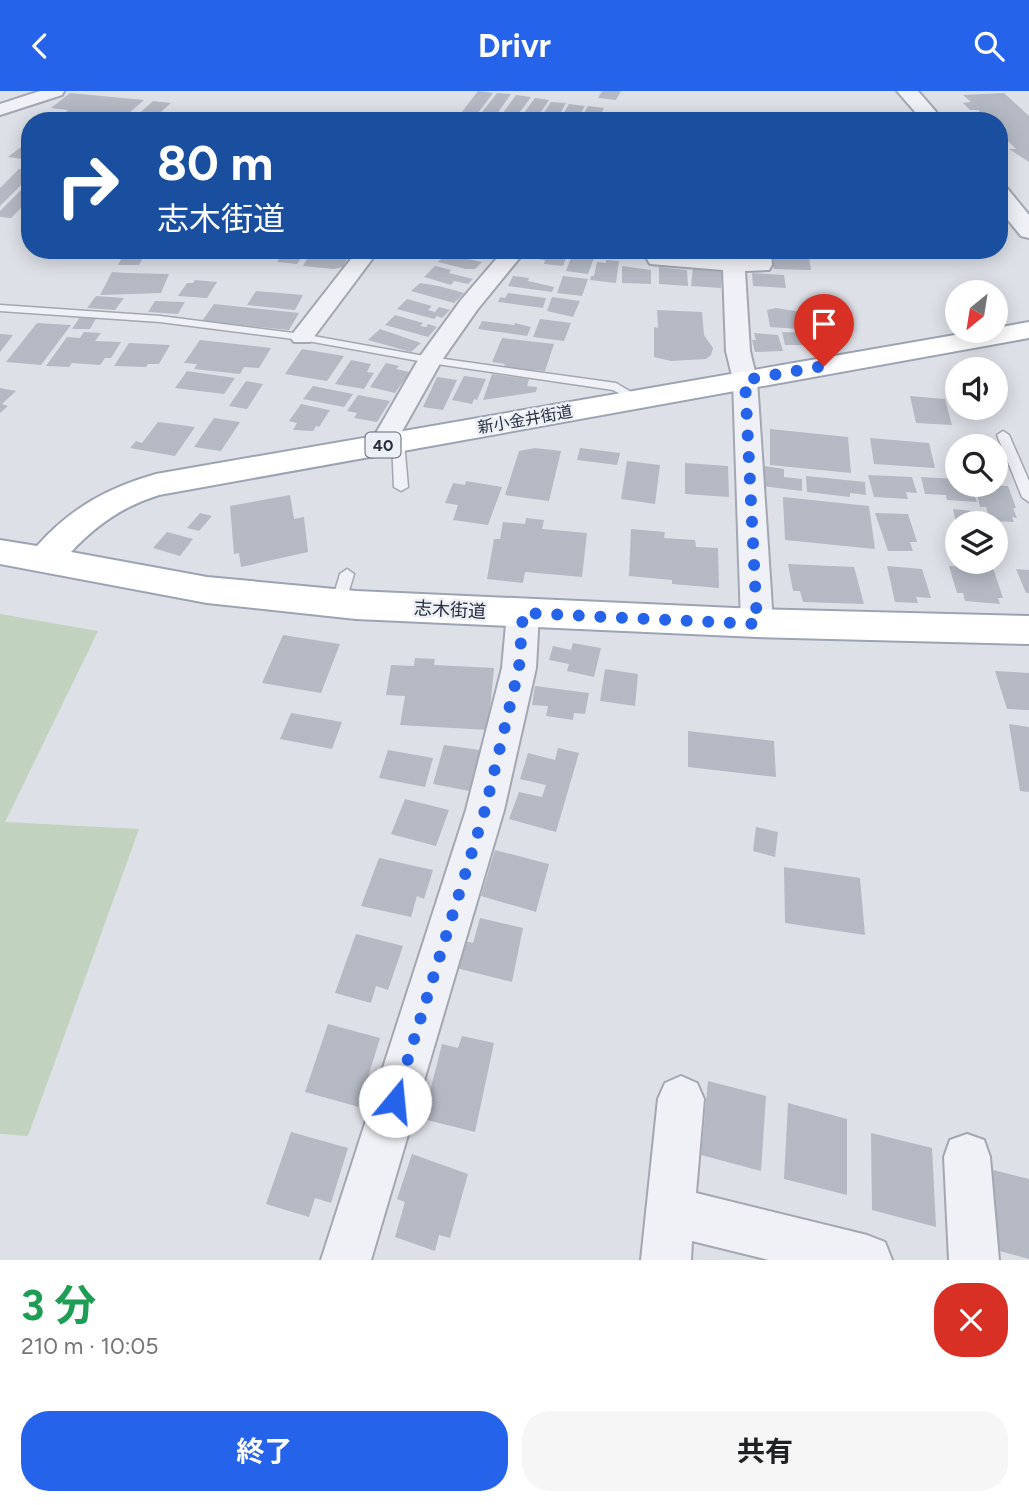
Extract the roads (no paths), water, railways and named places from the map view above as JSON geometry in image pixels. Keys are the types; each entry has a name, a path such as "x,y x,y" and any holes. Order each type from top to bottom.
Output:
{"main road":[{"name":"新小金井街道","path":"46,559 95,509 124,494 156,485 1029,330"},
{"name":"志木街道","path":"0,552 207,590 343,589 523,613 757,624 1029,630"}],"street":[{"path":"0,110 56,91"},
{"path":"907,91 926,112"},
{"path":"1008,204 1029,231"},
{"path":"302,337 362,259"},
{"path":"390,444 430,360 469,305 508,259"},
{"path":"658,259 761,265 761,259"},
{"path":"734,264 738,351 745,380 757,624"},
{"path":"346,1260 485,810 519,668 523,613"},
{"path":"666,1260 681,1099"},
{"path":"967,1157 974,1260"},
{"path":"671,1211 867,1260"}],"lane":[{"path":"0,308 160,319 302,337 430,360 616,387 637,399"},
{"path":"390,444 401,487"},
{"path":"1008,447 1029,497"}]}
